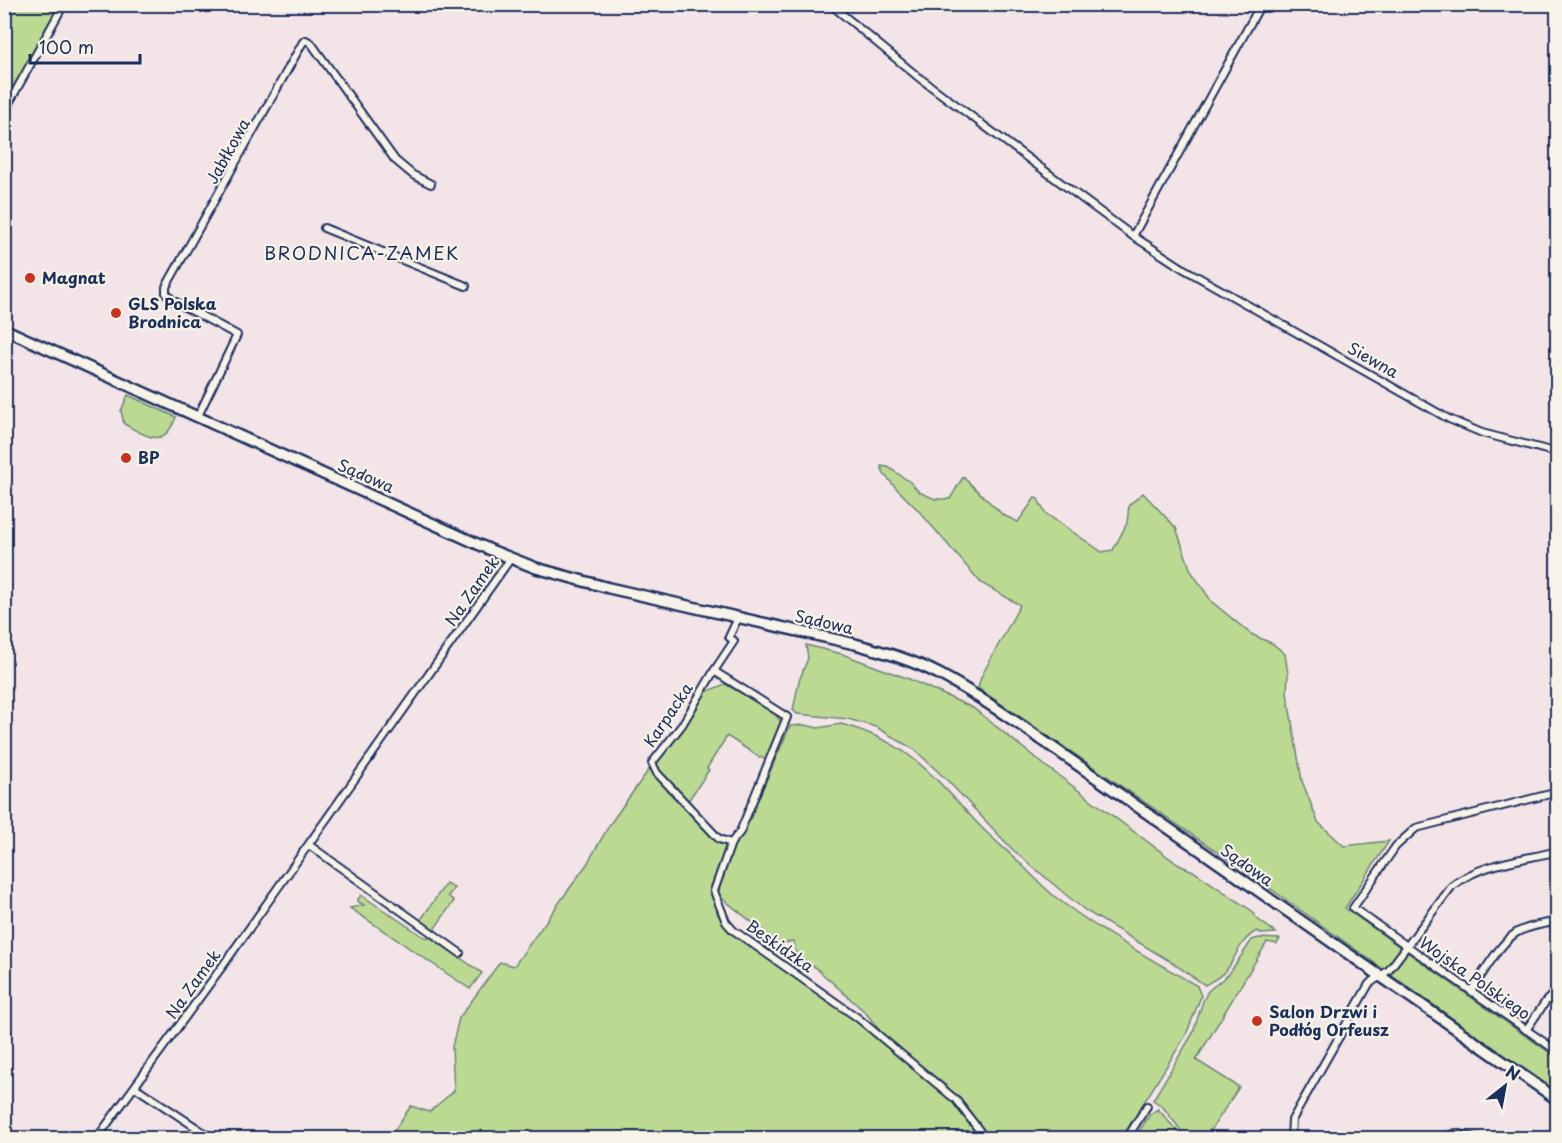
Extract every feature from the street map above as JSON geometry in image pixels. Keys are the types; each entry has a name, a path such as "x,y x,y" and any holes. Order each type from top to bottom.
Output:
{"main road":[{"name":"Sądowa","path":"4,329 511,558 547,571 609,588 855,644 915,663 960,685 1557,1100"}],"street":[{"path":"4,112 64,4"},
{"name":"Siewna","path":"830,4 917,76 1133,236 1184,269 1449,418 1482,434 1557,453"},
{"path":"1133,236 1261,4"},
{"name":"Jabłkowa","path":"198,416 237,335 172,300 166,293 166,287 303,42 311,43 395,160 413,175 431,184"},
{"path":"324,228 466,286"},
{"name":"Na Zamek","path":"97,1138 511,558"},
{"name":"Karpacka","path":"731,843 719,839 711,831 657,773 652,763 682,725 734,641 729,637 738,618"},
{"name":"Beskidzka","path":"714,671 787,717 740,832 731,843 714,891 726,921 733,930 858,1018 956,1100 985,1138"},
{"name":"Wojska Polskiego","path":"1557,792 1416,828 1396,846 1353,908 1557,1052"},
{"path":"309,844 460,953"},
{"name":"Wojska Polskiego","path":"1291,1138 1292,1120 1369,984 1389,970 1452,886 1477,871 1557,851"},
{"path":"1471,991 1502,947 1515,934 1524,929 1557,921"},
{"path":"1526,1030 1546,1001 1557,990"},
{"path":"135,1087 212,1138"},
{"path":"1127,1138 1147,1106"},
{"path":"1442,1138 1456,1133 1475,1138"}],"green space":[{"path":"5,5 67,5 5,118"},
{"path":"128,395 176,417 166,434 160,437 147,436 124,424 121,411"},
{"path":"881,466 888,467 910,482 919,492 935,499 950,499 963,477 1003,515 1018,522 1035,498 1038,499 1045,513 1102,552 1113,550 1127,523 1129,505 1143,493 1176,528 1191,571 1212,602 1251,634 1273,644 1285,654 1288,674 1287,693 1302,781 1318,822 1344,846 1389,841 1345,908 1557,1058 1557,1093 1254,877 978,688 981,677 1020,605 981,583 884,474"},
{"path":"806,645 842,654 909,679 973,708 1047,767 1179,865 1193,871 1252,911 1256,918 1276,933 1262,934 1257,931 1252,934 1243,943 1226,971 1205,985 1086,911 1065,894 1012,849 948,781 915,750 876,727 848,719 797,714 793,710 799,681 808,658"},
{"path":"725,684 772,710 781,722 767,759 759,757 727,736 707,768 709,770 688,801 663,777 655,765 658,757 703,693"},
{"path":"841,724 886,741 904,752 934,777 981,827 1054,896 1106,932 1197,986 1201,996 1186,1035 1122,1138 989,1138 945,1085 884,1036 866,1013 815,967 796,955 794,941 779,944 713,891 718,915 731,931 863,1026 953,1101 981,1138 389,1138 411,1106 429,1112 454,1091 452,1047 459,1018 500,962 514,966 587,864 610,824 650,768 720,843 734,846 746,827 790,726 805,725 818,728"},
{"path":"446,883 454,888 448,896 454,901 433,931 420,921"},
{"path":"361,895 482,973 470,989 350,908 364,905 357,901"},
{"path":"1280,939 1277,944 1267,942 1196,1060 1239,1087 1206,1138 1187,1138 1162,1106 1153,1100 1193,1033 1208,991 1229,974 1252,940"},
{"path":"1158,1109 1183,1138 1135,1138 1150,1114"}],"place":[{"name":"Magnat","path":"30,278"},
{"name":"GLS Polska Brodnica","path":"116,313"},
{"name":"BP","path":"126,458"},
{"name":"Salon Drzwi i Podłóg Orfeusz","path":"1257,1021"}],"district":[{"name":"BRODNICA-ZAMEK","path":"362,254"}]}
